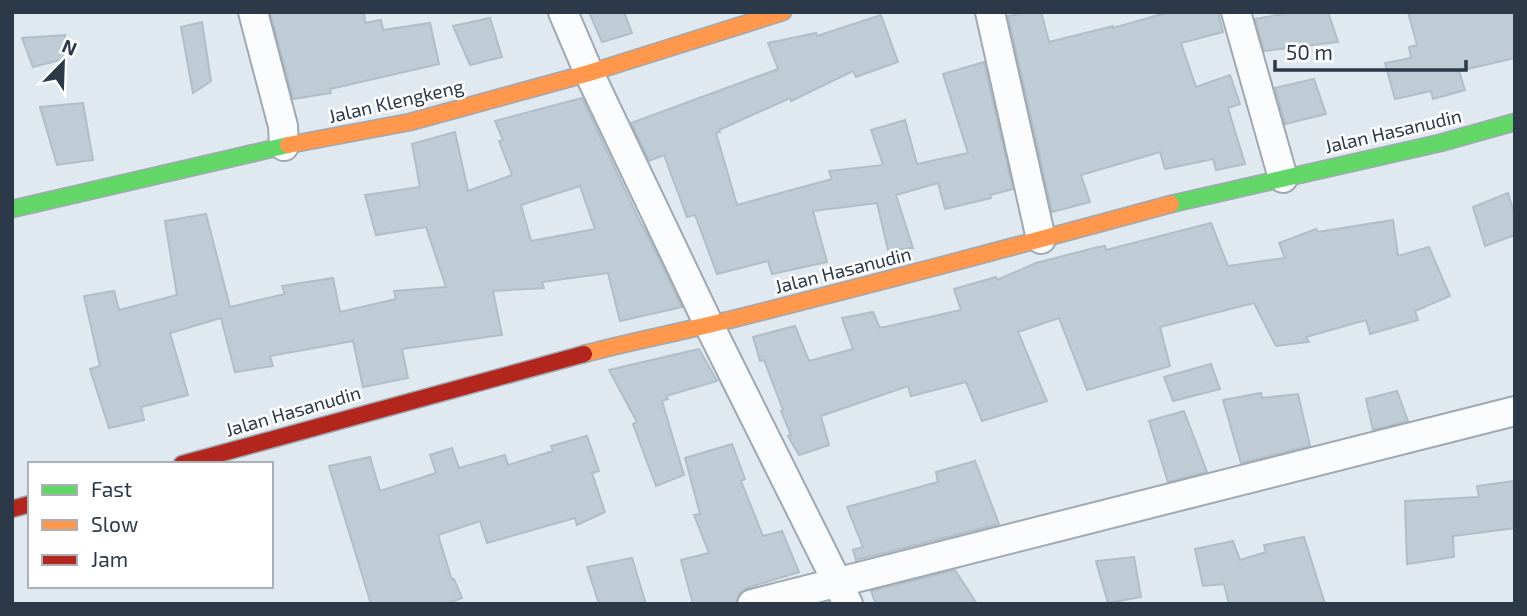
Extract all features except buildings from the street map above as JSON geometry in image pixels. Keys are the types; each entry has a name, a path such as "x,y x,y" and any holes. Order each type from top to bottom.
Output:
{"main road":[{"name":"Jalan Klengkeng","path":"12,209 284,146 410,122 589,73 783,12"},
{"name":"Jalan Hasanudin","path":"189,462 631,341 709,325 910,275 1201,196 1440,143 1515,122"}],"street":[{"path":"253,12 283,126 284,146"},
{"path":"563,12 589,73 709,325 844,593"},
{"path":"990,12 1041,239"},
{"path":"1236,12 1283,178"},
{"path":"752,604 844,593 1515,411"}],"traffic: fast":[{"path":"1171,204 1440,143 1515,122"},
{"path":"12,209 288,145"}],"traffic: slow":[{"path":"288,145 410,122 589,73 783,12"},
{"path":"584,354 840,292 1171,204"}],"traffic: jam":[{"path":"189,462 584,354"},
{"path":"12,509 28,505"}]}
